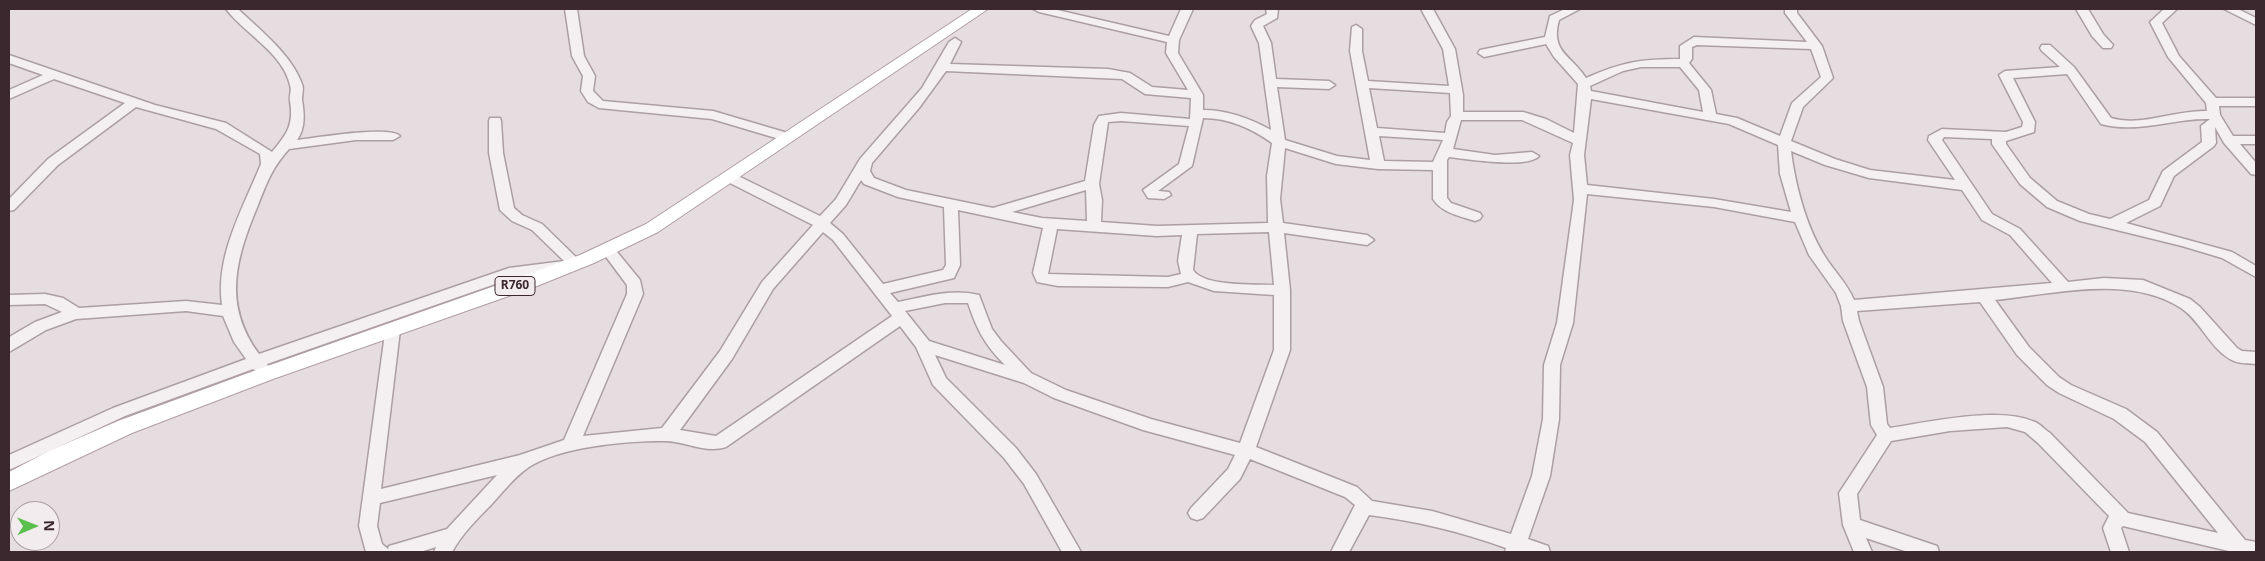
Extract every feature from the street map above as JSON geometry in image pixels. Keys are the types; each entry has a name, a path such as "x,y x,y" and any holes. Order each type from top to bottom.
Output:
{"main road":[{"name":"R760","path":"9,482 57,457 261,368 392,330 608,250 652,228 786,137 981,9"}],"street":[{"path":"232,9 284,61 297,86 296,100 299,109 294,135 268,164 241,227 227,284 228,311 234,331 261,368"},
{"path":"571,9 578,56 589,76 587,91 592,99 599,104 633,109 713,115 786,137"},
{"path":"1039,9 1173,40"},
{"path":"1197,513 1234,474 1246,451 1254,424 1279,362 1284,318 1275,228 1274,176 1279,142 1265,43 1257,26 1259,22 1273,16 1272,9"},
{"path":"1427,9 1449,49 1456,90 1457,116 1439,166 1440,199 1446,206 1475,216"},
{"path":"1574,9 1554,18 1551,25 1551,39 1554,51 1585,89 1732,121 1830,162 1869,174 1967,186"},
{"path":"1791,9 1791,13 1816,46 1827,78 1797,106 1784,143 1788,174 1800,218 1816,254 1843,292 1849,306 1851,321 1875,387 1879,424 1886,435"},
{"path":"2082,9 2098,36 2107,45"},
{"path":"2171,9 2156,22 2174,57 2214,112 2229,140 2256,171"},
{"path":"2230,9 2256,22"},
{"path":"1164,195 1153,195 1150,190 1185,166 1196,118 1197,95 1175,61 1172,53 1173,40 1183,10"},
{"path":"1356,29 1356,50 1378,165"},
{"path":"1484,53 1551,39"},
{"path":"1683,63 1686,60 1686,46 1694,41 1816,46"},
{"path":"667,434 726,355 767,286 841,202 864,166 910,112 944,67 955,42"},
{"path":"2046,48 2070,70 2100,116 2114,124 2138,124 2180,115 2214,112 2256,102"},
{"path":"9,59 134,103 221,126 265,152 268,164"},
{"path":"1585,89 1619,68 1641,63 1683,63"},
{"path":"1683,63 1705,90 1710,117"},
{"path":"944,67 1074,70 1108,73 1126,76 1149,91 1197,95"},
{"path":"2070,70 2005,75 2029,122 2029,129 1998,139 1999,144 2025,181 2052,204 2085,218 2185,242 2227,255 2256,272"},
{"path":"9,95 53,75"},
{"path":"1271,83 1329,85"},
{"path":"1362,84 1456,90"},
{"path":"1516,548 1541,476 1549,428 1552,365 1565,323 1581,200 1577,155 1585,89"},
{"path":"9,207 53,162 90,133 134,103"},
{"path":"2111,225 2154,203 2168,174 2209,143 2207,126 2214,112"},
{"path":"1094,227 1095,200 1092,184 1100,125 1104,119 1135,117 1196,118 1218,114 1237,119 1265,132 1279,142 1336,160 1378,165 1439,166"},
{"path":"1457,116 1523,116 1541,122 1580,141"},
{"path":"496,121 496,153 507,210 517,218 537,227 571,265"},
{"path":"1371,131 1451,137"},
{"path":"2004,136 1942,133 1936,136 1936,140 1987,217 2015,232 2064,288"},
{"path":"287,145 356,136 392,136"},
{"path":"2229,140 2256,140"},
{"path":"1445,152 1495,159 1532,156"},
{"path":"864,166 865,176 869,181 903,194 993,214 1050,224 1157,231 1275,228 1367,240"},
{"path":"729,177 752,189 794,205 823,223 838,237 923,345 939,381 1010,453 1030,479 1072,552"},
{"path":"993,214 1092,184"},
{"path":"1580,189 1714,203 1800,218"},
{"path":"881,290 944,277 949,274 954,265 951,204"},
{"path":"1050,224 1040,273 1042,278 1058,281 1168,282 1190,277"},
{"path":"1190,231 1186,270 1190,277 1200,283 1234,289 1282,290"},
{"path":"570,446 634,294 635,284 608,250"},
{"path":"9,463 119,412 261,368 514,272 571,265"},
{"path":"1849,306 1984,296 2104,283 2138,284 2168,295 2195,311 2231,352 2239,357 2256,358"},
{"path":"1984,296 2023,351 2053,381 2065,389 2120,414 2151,437 2238,545"},
{"path":"372,498 527,460 570,446 609,438 667,434 709,443 722,441 898,312 951,298 966,297 974,299 985,330 995,345 1030,379"},
{"path":"12,302 45,299 58,302 76,314"},
{"path":"9,346 23,335 44,324 76,314 186,306 228,311"},
{"path":"380,552 374,549 368,526 392,330"},
{"path":"923,345 1030,379 1060,394 1149,425 1246,451 1287,465 1351,492 1364,502 1364,507 1340,552"},
{"path":"1863,552 1852,525 1848,493 1886,435 1959,424 2018,423 2030,427 2044,438 2123,520"},
{"path":"443,552 451,535 512,470 527,460"},
{"path":"1364,507 1432,517 1516,548 1541,552"},
{"path":"2120,552 2112,528 2114,522 2123,520 2256,550"},
{"path":"1852,525 1930,552"},
{"path":"396,552 451,535"}]}
